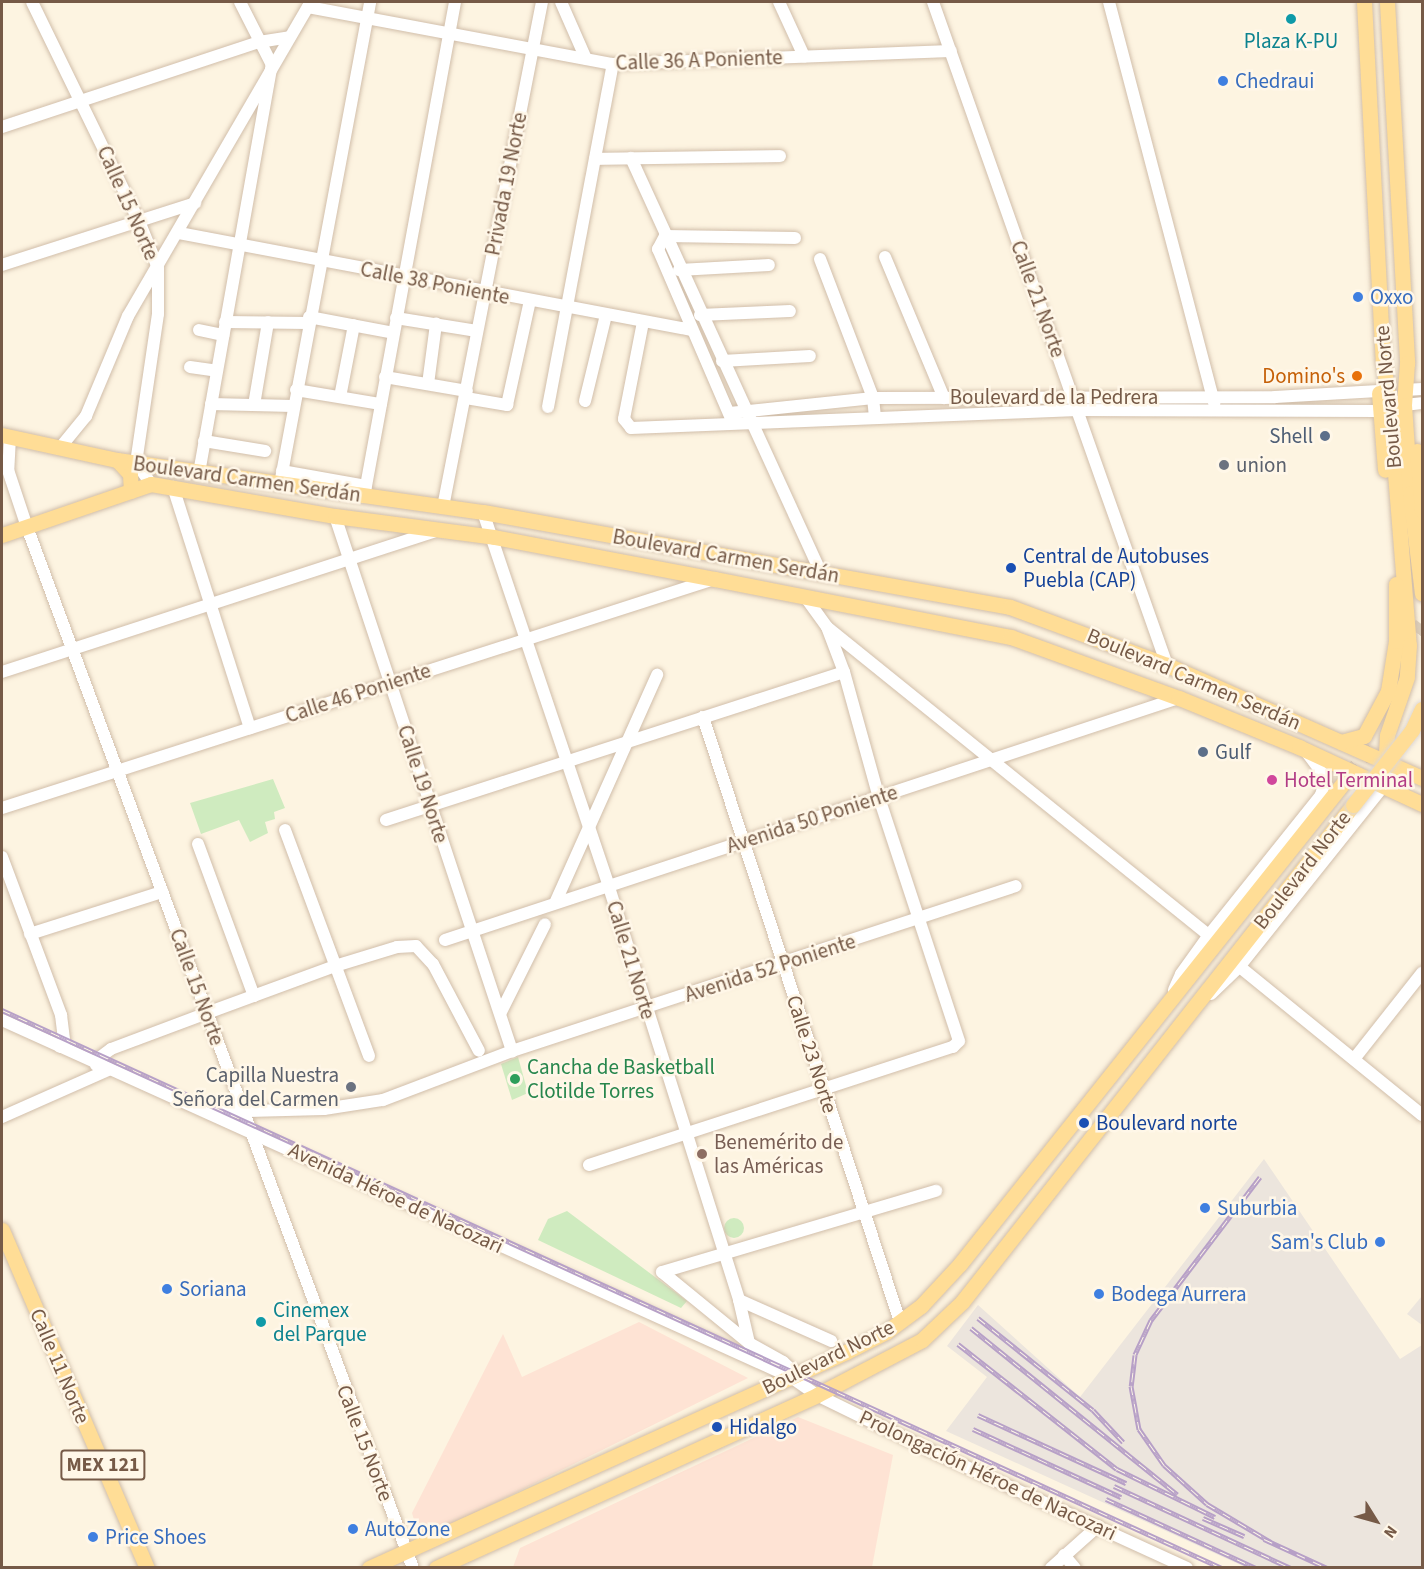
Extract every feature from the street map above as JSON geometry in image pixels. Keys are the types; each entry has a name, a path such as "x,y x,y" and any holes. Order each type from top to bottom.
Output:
{"main road":[{"name":"Boulevard Norte","path":"1364,2 1383,361 1413,638 1407,677 1391,724 1372,745"},
{"name":"Boulevard Norte","path":"1387,2 1413,394 1422,592"},
{"path":"1341,742 1364,736 1372,727 1388,691 1396,641 1396,586 1379,391 1383,361"},
{"path":"1413,394 1422,511"},
{"name":"Boulevard Carmen Serdán","path":"5,436 59,449 199,473 281,477 365,491 443,507 483,512 1010,607 1167,665 1410,775 1422,787"},
{"path":"117,460 130,474 131,491"},
{"path":"2,535 151,484"},
{"name":"Boulevard Carmen Serdán","path":"151,484 335,516 494,537 1011,637 1179,698 1299,747 1386,785 1422,804"},
{"path":"796,569 799,596"},
{"name":"Boulevard Norte","path":"436,1568 817,1395 906,1351 962,1302 1176,1028 1235,963 1412,730 1422,709"},
{"path":"1386,752 1391,724"},
{"name":"Boulevard Norte","path":"369,1568 797,1378 875,1338 921,1306 960,1264 1348,777"},
{"name":"Calle 11 Norte","path":"2,1230 147,1568"}],"street":[{"name":"Calle 15 Norte","path":"32,2 140,221 158,268 158,314 136,463"},
{"path":"199,473 272,65 240,2"},
{"path":"281,477 370,2"},
{"path":"365,491 455,2"},
{"name":"Privada 19 Norte","path":"443,507 467,394 484,292 542,2"},
{"path":"561,2 586,59"},
{"path":"779,2 804,56"},
{"name":"Calle 21 Norte","path":"933,2 1167,665"},
{"path":"1109,2 1217,412"},
{"path":"59,449 86,416 128,316 158,268 272,65 309,4"},
{"name":"Calle 36 A Poniente","path":"309,4 614,64 951,51"},
{"path":"2,127 260,42 290,37"},
{"path":"548,407 614,64"},
{"path":"595,159 780,156"},
{"path":"631,158 679,270 746,409 820,573"},
{"path":"2,264 195,203"},
{"name":"Calle 38 Poniente","path":"178,233 692,330"},
{"path":"665,236 795,238"},
{"path":"665,236 658,249 734,425"},
{"path":"885,257 944,398"},
{"path":"820,259 873,398 875,417"},
{"path":"679,270 769,265"},
{"path":"386,377 428,384 507,405 530,300"},
{"path":"700,315 790,311"},
{"path":"585,401 606,315"},
{"path":"396,318 477,331"},
{"path":"200,330 309,320 354,325 394,333"},
{"path":"254,405 268,322"},
{"name":"Boulevard de la Pedrera","path":"643,322 624,419 626,425 631,428 753,425 875,417 1078,410 1380,411"},
{"path":"428,384 436,324"},
{"path":"340,397 354,325"},
{"path":"722,361 810,356"},
{"path":"190,367 217,371"},
{"path":"296,390 381,404"},
{"name":"Boulevard de la Pedrera","path":"730,413 746,409 873,398 1073,395 1286,397 1379,391"},
{"path":"211,404 293,406"},
{"name":"Calle 15 Norte","path":"5,436 8,470 27,527 75,649 247,1129 413,1568"},
{"path":"204,441 265,451"},
{"path":"136,463 151,484"},
{"path":"173,487 250,728"},
{"name":"Calle 21 Norte","path":"483,512 494,537 528,638 589,832 608,884 645,1009 739,1300 749,1343"},
{"name":"Calle 19 Norte","path":"335,516 501,1012 512,1051"},
{"path":"2,672 435,531"},
{"name":"Calle 46 Poniente","path":"2,807 715,579"},
{"path":"799,596 826,627 1209,935"},
{"path":"589,1165 684,1131 953,1047 958,1041 920,918 879,798 844,672 826,627"},
{"path":"386,820 844,672"},
{"path":"556,901 589,832 657,675"},
{"name":"Avenida 50 Poniente","path":"445,940 556,901 744,842 1179,698"},
{"name":"Calle 23 Norte","path":"703,717 900,1322"},
{"name":"Boulevard Norte","path":"1172,997 1180,974 1321,795 1326,778 1322,769 1299,747"},
{"name":"Boulevard Norte","path":"1235,963 1386,785 1410,775"},
{"path":"285,830 369,1056"},
{"path":"198,844 254,996"},
{"path":"2,857 61,1015 64,1040 60,1047"},
{"name":"Avenida 52 Poniente","path":"210,1112 324,1108 383,1100 512,1051 1016,886"},
{"path":"30,934 162,892"},
{"path":"501,1012 545,924"},
{"path":"96,1065 99,1058 111,1049 207,1013 335,966 398,947 416,946 424,951 479,1051"},
{"path":"1235,963 1421,1111"},
{"path":"1354,1059 1422,973"},
{"name":"Avenida Héroe de Nacozari","path":"2,1020 96,1065 210,1112 797,1378"},
{"path":"2,1118 108,1070"},
{"path":"797,1378 749,1343 662,1272 936,1191"},
{"path":"739,1300 831,1341"},
{"name":"Prolongación Héroe de Nacozari","path":"797,1378 817,1395 1187,1568"},
{"path":"1051,1568 1098,1526"},
{"path":"1064,1556 1075,1568"}],"shaded area":[{"path":"1264,1159 1400,1359 1422,1345 1422,1567 1245,1567 946,1431 987,1377 947,1346 978,1305 1080,1397"},
{"path":"1422,1296 1422,1325 1407,1314"},
{"path":"639,1322 748,1378 420,1540 412,1513 503,1334 522,1377"},
{"path":"798,1417 893,1455 872,1567 513,1567 520,1548"}],"green space":[{"path":"273,779 285,808 274,812 275,819 265,822 268,833 250,842 239,820 201,834 190,803"},
{"name":"Cancha de Basketball Clotilde Torres","path":"518,1057 528,1093 512,1100 501,1064"},
{"path":"567,1211 687,1301 681,1308 538,1240 548,1219"},
{"path":"734,1218 741,1221 744,1228 741,1235 734,1238 727,1235 724,1228 727,1221"}],"tunnel":[{"path":"1416,632 1422,624"},
{"path":"1348,777 1372,745"}],"railway":[{"path":"2,1010 1222,1568"},
{"path":"1260,1177 1151,1320 1135,1355 1131,1386 1139,1429 1164,1465 1207,1504 1271,1542"},
{"path":"978,1318 1093,1410 1123,1442"},
{"path":"971,1328 1177,1494"},
{"path":"958,1344 1117,1469 1215,1517"},
{"path":"978,1415 1126,1483"},
{"path":"973,1429 1121,1497"},
{"path":"1114,1486 1291,1568"},
{"path":"1106,1499 1256,1568"},
{"path":"1203,1518 1244,1536"},
{"path":"1264,1539 1327,1568"}],"place":[{"name":"Plaza K-PU","path":"1291,19"},
{"name":"Chedraui","path":"1223,81"},
{"name":"Oxxo","path":"1358,297"},
{"name":"Domino's","path":"1357,376"},
{"name":"Shell","path":"1325,436"},
{"name":"union","path":"1224,465"},
{"name":"Central de Autobuses Puebla (CAP)","path":"1011,568"},
{"name":"Gulf","path":"1203,752"},
{"name":"Hotel Terminal","path":"1272,780"},
{"name":"Cancha de Basketball Clotilde Torres","path":"515,1079"},
{"name":"Capilla Nuestra Señora del Carmen","path":"351,1087"},
{"name":"Boulevard norte","path":"1084,1123"},
{"name":"Benemérito de las Américas","path":"702,1154"},
{"name":"Suburbia","path":"1205,1208"},
{"name":"Sam's Club","path":"1380,1242"},
{"name":"Soriana","path":"167,1289"},
{"name":"Bodega Aurrera","path":"1099,1294"},
{"name":"Cinemex del Parque","path":"261,1322"},
{"name":"Hidalgo","path":"717,1427"},
{"name":"AutoZone","path":"353,1529"},
{"name":"Price Shoes","path":"93,1537"}]}
